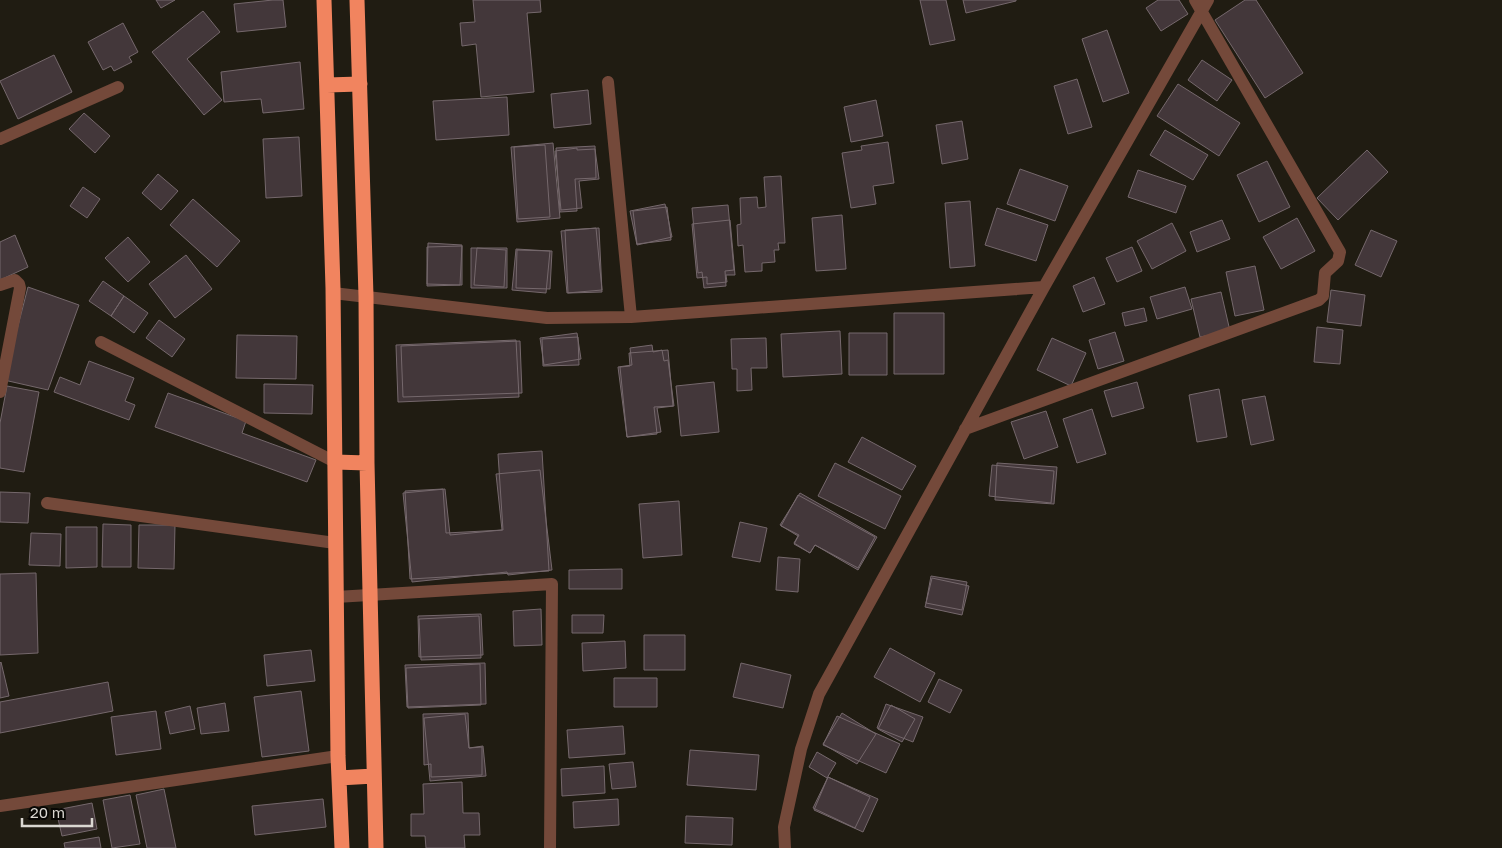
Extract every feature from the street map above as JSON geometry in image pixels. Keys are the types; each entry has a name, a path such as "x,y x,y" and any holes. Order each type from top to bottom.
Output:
{"highway":[{"path":"324,0 333,293 338,756 342,848"},
{"path":"357,0 366,296 367,463 376,848"},
{"path":"327,85 360,84"},
{"path":"335,462 367,463"},
{"path":"339,778 374,776"}],"street":[{"path":"785,848 784,827 801,749 819,694 1202,4"},
{"path":"965,429 1319,300 1323,296 1325,272 1338,261 1340,252 1202,4"},
{"path":"608,82 631,316"},
{"path":"0,139 118,87"},
{"path":"0,285 15,280 20,284 1,386"},
{"path":"333,293 547,318 631,316 1044,287"},
{"path":"101,342 335,462"},
{"path":"47,502 336,543"},
{"path":"336,597 552,584 550,848"},
{"path":"0,806 338,756"}],"building":[{"path":"156,0 175,0 161,8"},
{"path":"283,0 286,27 237,32 234,4"},
{"path":"473,0 540,0 541,12 527,13 534,92 481,97 476,44 462,46 460,23 475,22"},
{"path":"920,0 946,0 955,40 930,45"},
{"path":"963,0 1016,0 1016,1 966,13"},
{"path":"1158,0 1179,0 1188,14 1161,31 1146,8"},
{"path":"1245,0 1256,0 1303,73 1265,98 1215,20"},
{"path":"203,11 220,32 187,59 222,100 204,115 152,52"},
{"path":"123,23 138,52 129,57 132,62 114,71 111,66 103,70 88,42"},
{"path":"1107,30 1129,93 1103,102 1082,39"},
{"path":"54,55 72,92 18,119 0,81"},
{"path":"1202,60 1232,80 1217,101 1188,80"},
{"path":"300,62 304,109 263,113 261,99 224,102 221,72"},
{"path":"1077,79 1092,127 1068,134 1054,86"},
{"path":"1178,84 1240,123 1219,156 1157,116"},
{"path":"588,90 591,124 554,128 551,94"},
{"path":"507,97 509,135 436,140 433,101"},
{"path":"876,100 883,136 851,142 844,107"},
{"path":"84,113 110,136 95,153 69,129"},
{"path":"962,121 968,159 942,164 936,125"},
{"path":"1165,130 1208,155 1193,180 1150,155"},
{"path":"299,137 302,196 266,198 263,139"},
{"path":"888,142 894,183 873,186 876,204 851,208 842,153 862,150 861,146"},
{"path":"553,143 560,218 517,222 511,147"},
{"path":"545,145 550,217 518,219 514,147"},
{"path":"595,146 596,178 575,179 577,211 560,212 556,148"},
{"path":"577,148 577,150 595,149 599,179 579,181 582,208 561,210 555,151"},
{"path":"1367,150 1388,172 1338,220 1317,198"},
{"path":"1267,161 1290,207 1259,222 1237,175"},
{"path":"1020,169 1068,186 1055,221 1007,204"},
{"path":"1138,170 1186,186 1176,213 1128,197"},
{"path":"158,174 178,191 161,210 142,193"},
{"path":"781,176 785,243 778,243 779,250 774,250 775,262 762,263 762,271 745,272 743,245 738,246 737,225 741,224 740,198 757,197 758,208 766,207 764,177"},
{"path":"83,187 100,199 87,218 70,206"},
{"path":"193,199 240,241 217,267 170,225"},
{"path":"970,201 975,266 950,268 945,203"},
{"path":"665,204 672,237 637,245 630,211"},
{"path":"728,205 734,270 725,271 726,286 704,288 702,272 698,273 692,208"},
{"path":"667,207 671,240 637,244 633,211"},
{"path":"997,208 1048,225 1036,261 985,245"},
{"path":"842,215 846,269 816,271 812,218"},
{"path":"1297,218 1315,251 1281,269 1263,237"},
{"path":"730,220 735,275 726,275 727,282 707,284 707,277 697,278 692,224"},
{"path":"1222,220 1230,239 1197,252 1190,232"},
{"path":"1172,223 1186,251 1152,269 1137,241"},
{"path":"596,228 602,290 567,293 561,231"},
{"path":"599,228 602,292 568,293 565,230"},
{"path":"1371,230 1397,241 1381,277 1355,265"},
{"path":"15,235 28,267 0,280 0,242"},
{"path":"128,237 150,262 128,282 105,258"},
{"path":"428,243 462,245 460,285 427,284"},
{"path":"462,246 462,285 427,286 427,247"},
{"path":"1132,247 1142,271 1117,282 1106,258"},
{"path":"471,248 507,248 507,288 471,288"},
{"path":"477,248 506,250 504,287 474,285"},
{"path":"516,249 550,251 546,293 512,290"},
{"path":"517,250 552,251 550,289 516,288"},
{"path":"186,255 212,289 175,318 149,284"},
{"path":"1255,266 1264,310 1235,316 1226,272"},
{"path":"1094,277 1105,304 1083,312 1073,286"},
{"path":"103,281 124,296 111,316 89,301"},
{"path":"28,287 79,305 48,390 4,380"},
{"path":"1185,287 1192,309 1157,319 1150,297"},
{"path":"1331,290 1365,295 1361,326 1327,322"},
{"path":"1221,292 1230,331 1200,337 1191,299"},
{"path":"124,296 148,313 134,333 111,316"},
{"path":"1144,308 1147,321 1125,326 1122,313"},
{"path":"894,313 944,313 944,374 894,374"},
{"path":"159,320 185,339 172,357 146,338"},
{"path":"1317,327 1343,330 1340,364 1314,362"},
{"path":"840,331 842,374 783,377 781,334"},
{"path":"1115,332 1124,361 1098,369 1089,340"},
{"path":"577,333 581,359 544,365 540,338"},
{"path":"849,333 887,333 887,375 849,375"},
{"path":"237,335 297,336 296,379 236,378"},
{"path":"578,337 579,365 543,366 542,339"},
{"path":"766,338 767,368 751,368 752,390 737,391 737,369 732,369 731,339"},
{"path":"1052,338 1086,353 1071,386 1037,370"},
{"path":"516,340 519,397 398,402 396,345"},
{"path":"520,341 522,393 403,397 401,346"},
{"path":"652,345 653,352 662,350 664,361 668,360 674,406 657,408 661,432 627,437 618,367 632,365 630,348"},
{"path":"668,350 673,406 654,407 657,434 627,437 620,367 630,366 629,353"},
{"path":"89,361 134,378 125,401 135,405 129,420 54,392 60,377 80,385"},
{"path":"714,382 719,432 681,436 676,386"},
{"path":"1137,382 1144,408 1112,417 1104,391"},
{"path":"264,384 313,385 312,414 264,413"},
{"path":"7,386 39,392 24,472 0,468 0,423"},
{"path":"1219,389 1227,437 1197,442 1189,395"},
{"path":"168,393 246,421 242,433 316,460 307,482 155,427"},
{"path":"1265,396 1274,440 1251,445 1242,400"},
{"path":"1092,409 1106,454 1077,463 1063,419"},
{"path":"1046,411 1058,447 1024,459 1011,422"},
{"path":"862,437 916,466 902,490 848,462"},
{"path":"542,451 549,571 410,579 405,491 443,489 446,533 503,530 498,454"},
{"path":"835,463 901,496 885,529 818,496"},
{"path":"997,463 1057,467 1054,504 995,500"},
{"path":"992,465 1054,471 1051,503 989,496"},
{"path":"540,470 552,570 508,575 507,572 412,582 403,493 445,489 450,535 502,530 496,474"},
{"path":"0,492 30,493 28,523 0,522"},
{"path":"800,493 877,537 858,570 815,545 810,553 794,543 798,536 780,525"},
{"path":"798,495 875,537 858,568 815,545 810,553 794,544 799,535 781,526"},
{"path":"679,501 682,555 643,558 639,504"},
{"path":"740,522 767,528 760,562 732,557"},
{"path":"103,524 131,525 131,567 102,567"},
{"path":"139,525 175,525 174,569 138,568"},
{"path":"66,527 97,527 97,567 66,568"},
{"path":"31,533 61,534 60,566 29,565"},
{"path":"778,557 800,559 798,592 776,590"},
{"path":"622,569 622,589 569,589 569,570"},
{"path":"36,573 38,653 0,655 0,574"},
{"path":"931,576 967,582 962,610 926,603"},
{"path":"932,578 969,586 962,615 925,607"},
{"path":"541,609 542,645 514,646 513,611"},
{"path":"481,614 483,655 419,657 418,616"},
{"path":"572,615 604,615 603,633 572,633"},
{"path":"479,616 481,658 421,660 419,619"},
{"path":"644,635 685,635 685,670 644,670"},
{"path":"625,641 626,668 583,671 582,643"},
{"path":"890,648 935,673 920,702 874,677"},
{"path":"311,650 315,681 267,686 264,655"},
{"path":"0,663 9,696 0,698"},
{"path":"485,663 486,704 407,707 405,665"},
{"path":"741,663 791,675 783,708 733,697"},
{"path":"480,664 481,705 408,708 406,668"},
{"path":"614,678 657,678 657,707 614,707"},
{"path":"939,679 962,690 950,713 928,702"},
{"path":"108,682 113,711 0,733 0,702"},
{"path":"301,691 309,751 262,757 254,697"},
{"path":"225,703 229,731 201,734 197,708"},
{"path":"886,704 923,717 913,742 877,728"},
{"path":"891,705 915,719 902,742 878,729"},
{"path":"190,706 195,729 170,734 165,712"},
{"path":"156,711 161,749 116,755 111,717"},
{"path":"468,713 469,748 482,747 482,775 431,777 431,764 424,765 423,714"},
{"path":"842,713 876,734 857,764 823,744"},
{"path":"465,714 469,748 483,746 486,776 430,781 424,718"},
{"path":"837,716 900,744 886,773 823,745"},
{"path":"623,726 625,754 569,758 567,730"},
{"path":"690,750 759,755 756,790 687,785"},
{"path":"817,752 836,763 827,778 809,767"},
{"path":"633,762 636,787 612,789 609,764"},
{"path":"604,766 605,793 562,796 561,769"},
{"path":"828,777 878,799 863,832 814,810"},
{"path":"828,777 870,797 855,828 813,808"},
{"path":"462,782 463,813 479,813 480,835 464,835 465,848 426,848 425,836 411,836 411,814 424,814 423,784"},
{"path":"164,789 176,848 147,848 136,795"},
{"path":"130,795 140,844 112,848 103,800"},
{"path":"323,799 326,827 255,835 252,806"},
{"path":"618,799 619,825 574,828 573,802"},
{"path":"92,803 97,829 62,836 56,810"},
{"path":"686,816 733,818 732,845 685,843"},
{"path":"99,837 101,848 65,848 64,843"}]}
